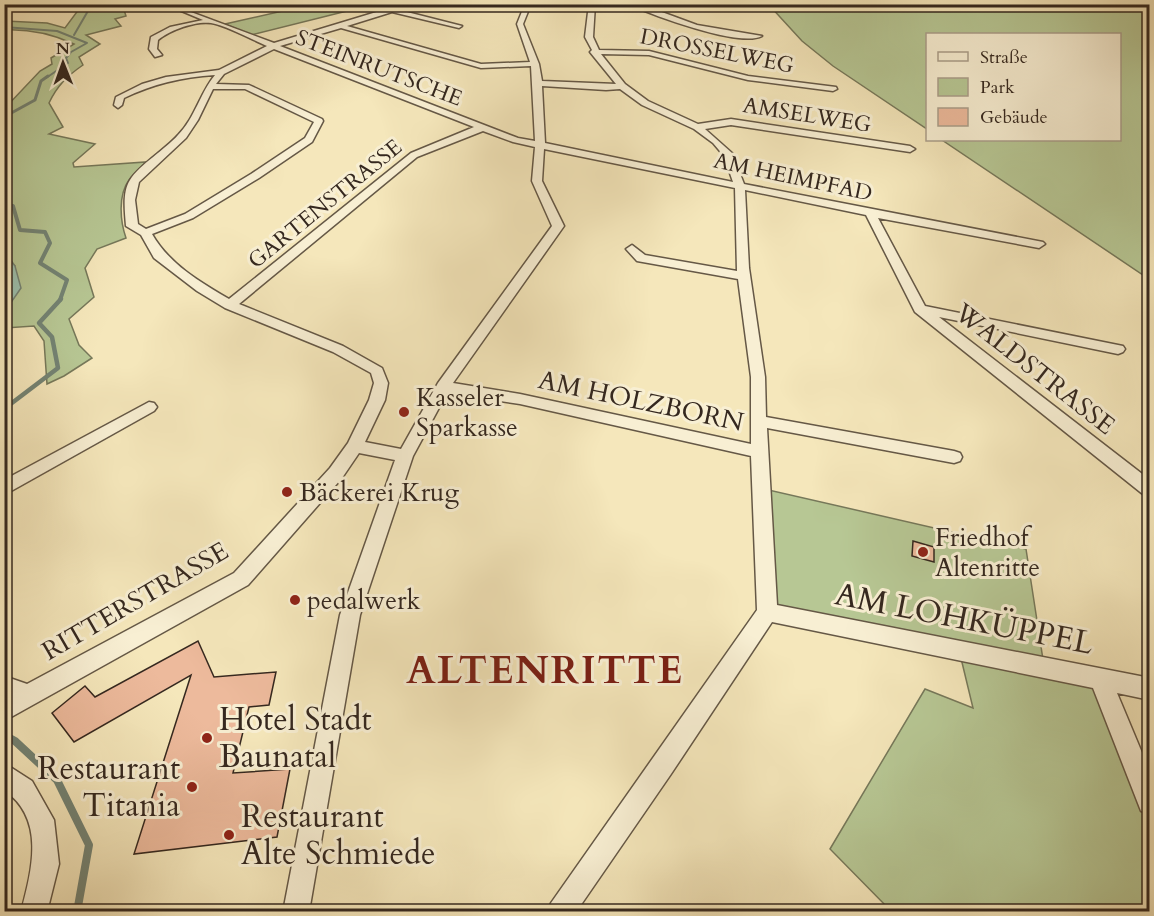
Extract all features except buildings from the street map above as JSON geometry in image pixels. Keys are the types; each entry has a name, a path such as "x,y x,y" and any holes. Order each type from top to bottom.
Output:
{"street":[{"path":"118,105 120,97 138,87 164,79 221,72 273,46 344,27 411,4"},
{"path":"296,912 350,615 405,456 443,387 558,226 537,181 540,144 538,83 535,64 520,24 528,4"},
{"path":"560,912 663,766 766,612 758,377 744,276 740,187 729,155 716,141 697,127 645,103 622,86 594,52 589,37 592,4"},
{"path":"631,4 674,21 714,32 758,36"},
{"name":"STEINRUTSCHE","path":"177,5 209,21 481,128 516,140 540,144"},
{"path":"395,11 459,26"},
{"path":"158,55 153,50 154,39 159,34 176,27 209,21"},
{"path":"344,27 482,66 535,64"},
{"name":"DROSSELWEG","path":"594,52 649,53 748,78 833,89"},
{"path":"221,72 210,86 194,120 183,136 134,181 130,200 132,226 145,233 158,255 177,272 230,305"},
{"path":"538,83 606,88 622,86"},
{"path":"145,233 189,216 255,176 309,140 319,121 246,87 210,86"},
{"name":"AMSELWEG","path":"697,127 731,122 910,149"},
{"name":"GARTENSTRASSE","path":"230,305 414,155 481,128"},
{"name":"AM HEIMPFAD","path":"540,144 740,187 1039,244"},
{"name":"WALDSTRASSE","path":"870,213 920,309 1149,490"},
{"path":"632,249 641,258 744,276"},
{"name":"RITTERSTRASSE","path":"6,701 28,695 241,579 336,473 355,446 377,400 381,383 377,371 357,359 230,305"},
{"name":"WALDSTRASSE","path":"920,309 1118,349"},
{"name":"AM HOLZBORN","path":"443,387 520,399 759,452"},
{"path":"4,488 149,407"},
{"path":"759,421 954,457"},
{"path":"355,446 405,456"},
{"name":"AM LOHKÜPPEL","path":"766,612 1149,689"},
{"path":"1100,678 1149,802"},
{"path":"4,775 24,789 42,820 46,864 34,912"}],"green space":[{"path":"82,5 148,5 124,10 126,16 115,19 121,26 86,35 100,44 79,57 83,65 55,91 49,103 63,127 49,134 95,144 73,163 74,167 146,162 129,180 123,193 121,216 126,238 97,249 85,268 94,297 69,319 79,345 92,358 47,384 44,341 34,326 5,328 4,306 10,304 15,266 5,253 5,108 40,71 52,64 51,58 74,44 40,33 5,30 5,21 47,23 65,28"},
{"path":"309,5 371,5 251,35 225,24"},
{"path":"769,5 1149,5 1149,279 943,141 1121,141 1121,33 926,33 926,128 833,66 802,41"},
{"path":"760,488 1026,549 1044,666 1100,678 1149,802 1149,911 891,911 830,849 925,689 973,708 959,650 767,612"}],"shaded area":[{"path":"5,253 15,266 21,288 10,304 5,306"}],"waterway":[{"path":"74,35 92,4"},
{"path":"4,27 57,31 87,43 71,52 66,58 68,63 46,78"},
{"path":"4,117 35,100 41,81 48,76"},
{"path":"4,205 13,206 20,230 45,232 50,243 40,263 67,280 60,300"},
{"path":"4,409 58,368 52,337 39,323 61,299"},
{"path":"4,735 15,741 57,780 89,845 77,912"}],"place":[{"name":"Kasseler Sparkasse","path":"404,412"},
{"name":"Bäckerei Krug","path":"287,492"},
{"name":"Friedhof Altenritte","path":"923,552"},
{"name":"pedalwerk","path":"295,600"},
{"name":"Hotel Stadt Baunatal","path":"207,738"},
{"name":"Restaurant Titania","path":"192,787"},
{"name":"Restaurant Alte Schmiede","path":"229,835"}],"district":[{"name":"ALTENRITTE","path":"545,670"}]}
